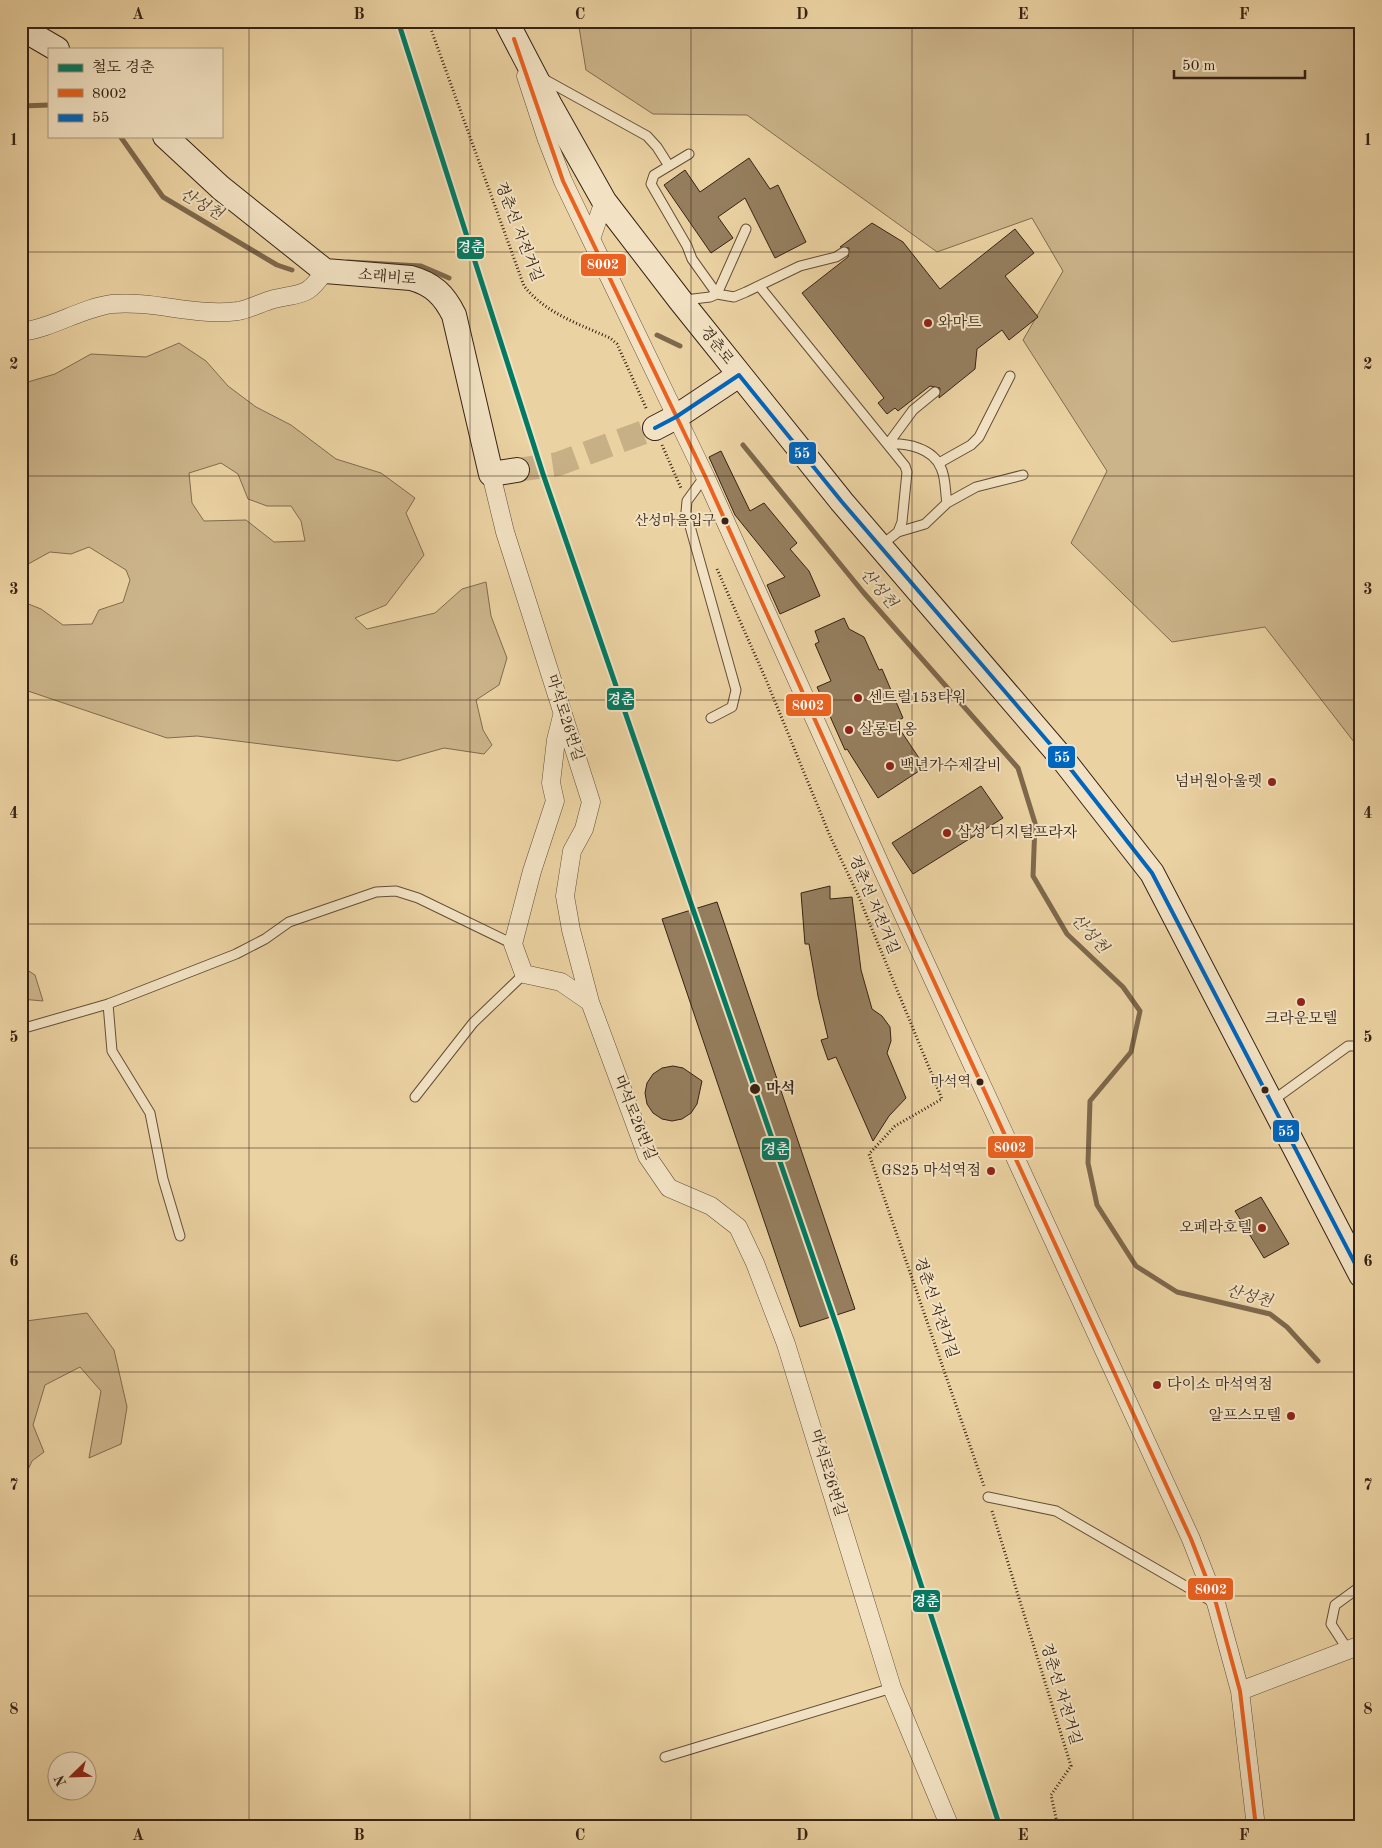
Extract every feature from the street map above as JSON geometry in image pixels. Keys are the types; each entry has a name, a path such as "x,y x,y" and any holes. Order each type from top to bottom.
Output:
{"street":[{"path":"21,28 55,48"},
{"path":"510,30 546,137 591,239 706,476 885,875 1191,1539 1216,1603 1240,1691 1256,1827"},
{"name":"경춘로","path":"510,30 604,201 739,375 889,539 1152,873 1361,1275"},
{"path":"21,332 111,304 138,304 180,310 239,311 274,299 298,296 312,288 325,272 221,188 166,138"},
{"path":"591,239 604,201"},
{"name":"소래비로","path":"325,272 411,278 425,282 437,289 447,300 454,315 491,474"},
{"path":"654,428 676,417 739,375"},
{"path":"491,474 517,470"},
{"name":"마석로26번길","path":"491,474 505,532 538,632 562,716 591,802 584,829 572,852 565,896 571,930 590,1002 647,1156 669,1188 711,1206 738,1226 755,1262 786,1344 892,1688 950,1827"},
{"path":"562,716 556,740 551,782 555,801 532,871 514,944 524,974 561,982 590,1002"},
{"path":"1240,1691 1354,1648"}],"lane":[{"path":"532,72 638,130 652,141 668,166"},
{"path":"689,154 652,177 653,190 685,241 692,259 714,296"},
{"path":"714,296 746,229"},
{"path":"680,300 714,296 734,297 760,287 800,266 836,257 844,252"},
{"path":"760,287 902,460 907,472 902,522 889,539"},
{"path":"939,463 971,445 979,437 1010,376"},
{"path":"888,444 913,410 935,392"},
{"path":"888,444 913,445 934,458 942,470 947,503"},
{"path":"889,539 925,524 947,503 976,487 1023,475"},
{"path":"706,476 687,501 686,512 736,690 732,707 711,718"},
{"path":"21,1029 108,1004 236,954 265,939 289,922 376,892 396,891 418,898 514,944"},
{"path":"415,1097 473,1023 524,974"},
{"path":"108,1004 112,1051 150,1113 162,1180 180,1236"},
{"path":"1272,1101 1348,1046 1361,1046"},
{"path":"988,1497 1056,1511 1216,1603"},
{"path":"1354,1648 1331,1624 1336,1605 1361,1586"},
{"path":"665,1756 892,1688"}],"path":[{"name":"경춘선 자전거길","path":"428,21 524,286 539,303 552,312 610,338 619,346 687,501"},
{"name":"경춘선 자전거길","path":"715,564 767,682 830,836 858,895 942,1099 895,1126 869,1154 988,1497 1071,1766 1052,1795 1058,1827"}],"shaded area":[{"path":"578,21 1361,21 1361,751 1265,627 1172,642 1071,543 1107,471 1023,340 1063,271 1032,218 937,252 747,115 653,114 586,70"},
{"path":"179,343 206,361 228,386 256,407 291,425 336,459 381,473 415,498 406,513 424,555 386,605 355,618 367,629 435,613 462,589 486,582 491,616 507,658 499,685 476,700 483,730 492,745 484,754 444,748 398,761 197,736 167,738 25,690 21,686 21,601 41,609 63,625 92,624 99,610 123,602 130,580 126,570 89,547 71,554 50,552 21,568 21,384 55,374 91,354 146,357","holes":["221,463 238,474 248,499 267,506 291,506 301,521 305,541 274,542 246,520 204,521 192,503 189,473"]},
{"path":"21,966 35,975 43,1001 21,999"},
{"path":"87,1313 114,1350 127,1407 121,1444 89,1458 101,1391 80,1367 45,1385 33,1425 44,1452 32,1461 21,1485 21,1332 26,1321"}],"building":[{"path":"749,158 770,189 778,185 806,242 775,258 745,198 718,217 733,238 711,253 664,185 685,170 700,192"},
{"name":"와마트","path":"872,223 903,242 940,289 1015,229 1034,253 1005,276 1038,317 1009,340 1002,330 977,349 975,369 939,398 940,388 930,386 898,411 895,408 887,414 878,403 884,398 802,293 848,257 849,248 840,247"},
{"path":"721,451 750,511 764,503 797,543 790,549 809,571 820,596 780,614 767,585 785,577 735,515 709,457"},
{"path":"844,618 849,629 864,637 879,670 882,669 903,718 895,722 925,767 878,798 847,749 845,750 817,687 831,681 815,644 819,642 815,631"},
{"path":"981,786 1003,818 913,874 892,843"},
{"name":"마석역","path":"830,886 830,899 852,897 861,970 872,1009 882,1016 890,1027 891,1041 887,1053 906,1098 889,1116 873,1141 836,1057 828,1060 821,1040 828,1038 809,944 805,944 801,893"},
{"path":"717,902 855,1309 800,1327 662,919"},
{"path":"673,1066 683,1068 702,1081 697,1104 691,1113 682,1119 672,1121 662,1119 653,1113 647,1104 645,1093 647,1083 653,1074 662,1068"},
{"name":"오페라호텔","path":"1261,1197 1289,1244 1264,1258 1235,1211"}],"waterway":[{"name":"산성천","path":"21,106 48,105"},
{"name":"산성천","path":"121,138 163,197 277,265 292,270"},
{"name":"산성천","path":"348,262 421,266 449,278"},
{"name":"산성천","path":"657,335 680,346"},
{"name":"산성천","path":"743,445 863,592 1018,768 1035,823 1033,876 1067,934 1123,987 1140,1011 1131,1052 1090,1101 1088,1163 1097,1205 1136,1266 1177,1292 1270,1314 1287,1327 1318,1361"}],"tunnel":[{"path":"517,470 558,464 655,428"}],"rail line":[{"name":"경춘","path":"398,21 543,474 839,1333 1000,1827"}],"transit line":[{"name":"8002","path":"514,39 563,181 705,476 885,875 1191,1539 1216,1603 1240,1691 1256,1827"},
{"name":"55","path":"655,428 676,417 739,375 842,502 1062,758 1152,873 1361,1275"}],"place":[{"name":"와마트","path":"928,323"},
{"name":"산성마을입구","path":"725,521"},
{"name":"센트럴153타워","path":"858,698"},
{"name":"살롱디옹","path":"849,730"},
{"name":"백년가수제갈비","path":"890,766"},
{"name":"넘버원아울렛","path":"1272,782"},
{"name":"삼성 디지털프라자","path":"947,833"},
{"name":"크라운모텔","path":"1301,1002"},
{"name":"마석역","path":"980,1082"},
{"name":"마석","path":"755,1089"},
{"name":"GS25 마석역점","path":"991,1171"},
{"name":"오페라호텔","path":"1262,1228"},
{"name":"다이소 마석역점","path":"1157,1385"},
{"name":"알프스모텔","path":"1291,1416"}]}
